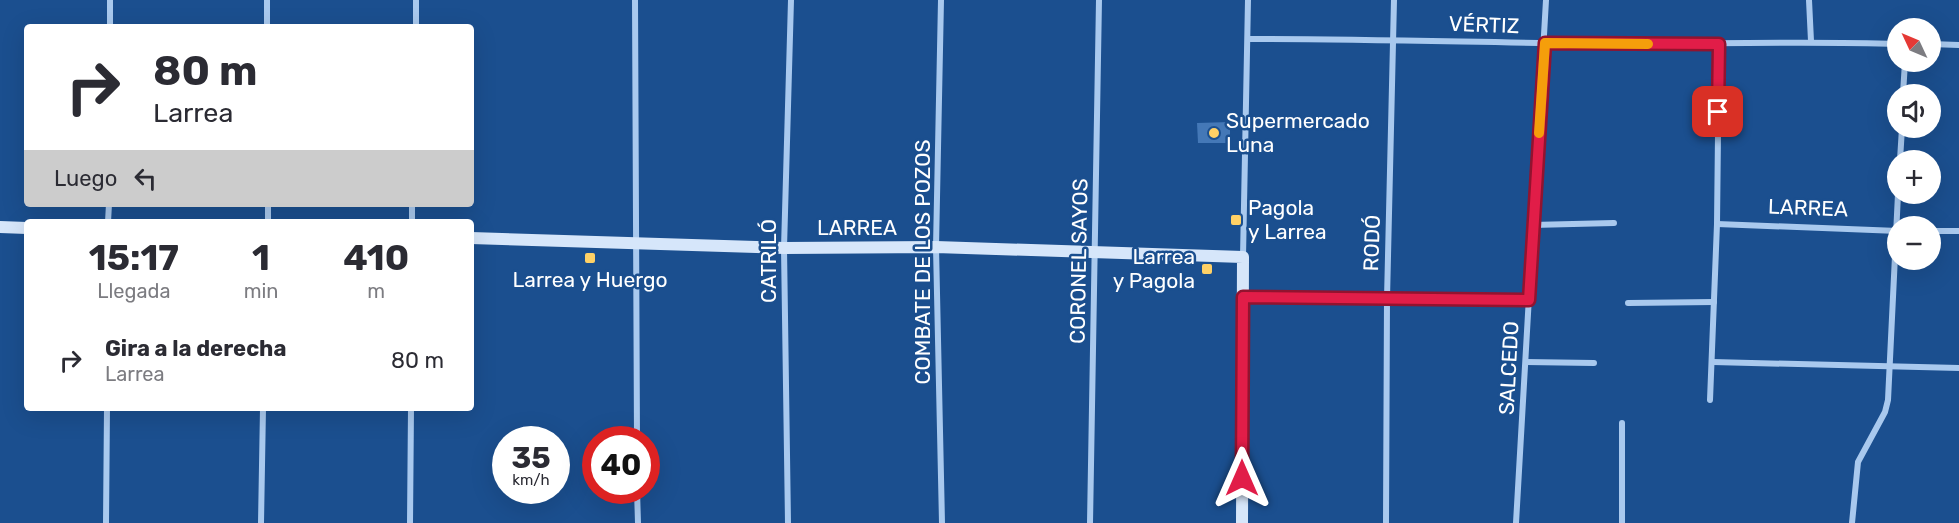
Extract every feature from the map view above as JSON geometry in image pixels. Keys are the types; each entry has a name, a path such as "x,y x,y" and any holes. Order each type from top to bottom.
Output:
{"street":[{"path":"110,0 110,24"},
{"path":"267,0 267,24"},
{"path":"416,0 416,24"},
{"path":"635,0 637,426"},
{"name":"CATRILÓ","path":"788,523 784,248 790,0"},
{"name":"COMBATE DE LOS POZOS","path":"941,0 936,247 942,523"},
{"name":"CORONEL SAYOS","path":"1090,523 1099,0"},
{"path":"1242,523 1243,257 1248,0"},
{"name":"RODÓ","path":"1386,523 1387,299 1394,0"},
{"name":"SALCEDO","path":"1516,523 1546,0"},
{"path":"1809,0 1811,41"},
{"name":"VÉRTIZ","path":"1249,39 1719,44 1811,41 1887,44"},
{"path":"1710,400 1717,224 1719,44"},
{"path":"1941,44 1959,45"},
{"path":"1532,225 1614,223"},
{"name":"LARREA","path":"1717,224 1887,231"},
{"path":"0,227 24,228"},
{"path":"1941,231 1959,231"},
{"name":"LARREA","path":"474,238 784,248 936,247 1243,257"},
{"path":"1852,523 1856,470 1864,449 1885,412 1890,367 1895,270"},
{"path":"1243,297 1529,300"},
{"path":"1628,303 1714,302"},
{"path":"1526,362 1594,363"},
{"path":"1713,362 1959,368"},
{"path":"106,523 107,411"},
{"path":"261,523 263,411"},
{"path":"410,523 411,411"},
{"path":"1622,423 1622,523"},
{"path":"637,504 638,523"}],"building":[{"name":"Supermercado Luna","path":"1230,122 1230,143 1198,143 1197,123"}],"slow traffic":[{"path":"1539,133 1545,43 1648,44"}],"place":[{"name":"Supermercado Luna","path":"1214,133"},
{"name":"Pagola y Larrea","path":"1236,220"},
{"name":"Larrea y Huergo","path":"590,258"},
{"name":"Larrea y Pagola","path":"1207,269"}],"route":[{"path":"1242,478 1243,297 1529,300 1545,43 1719,44 1718,112"}]}
